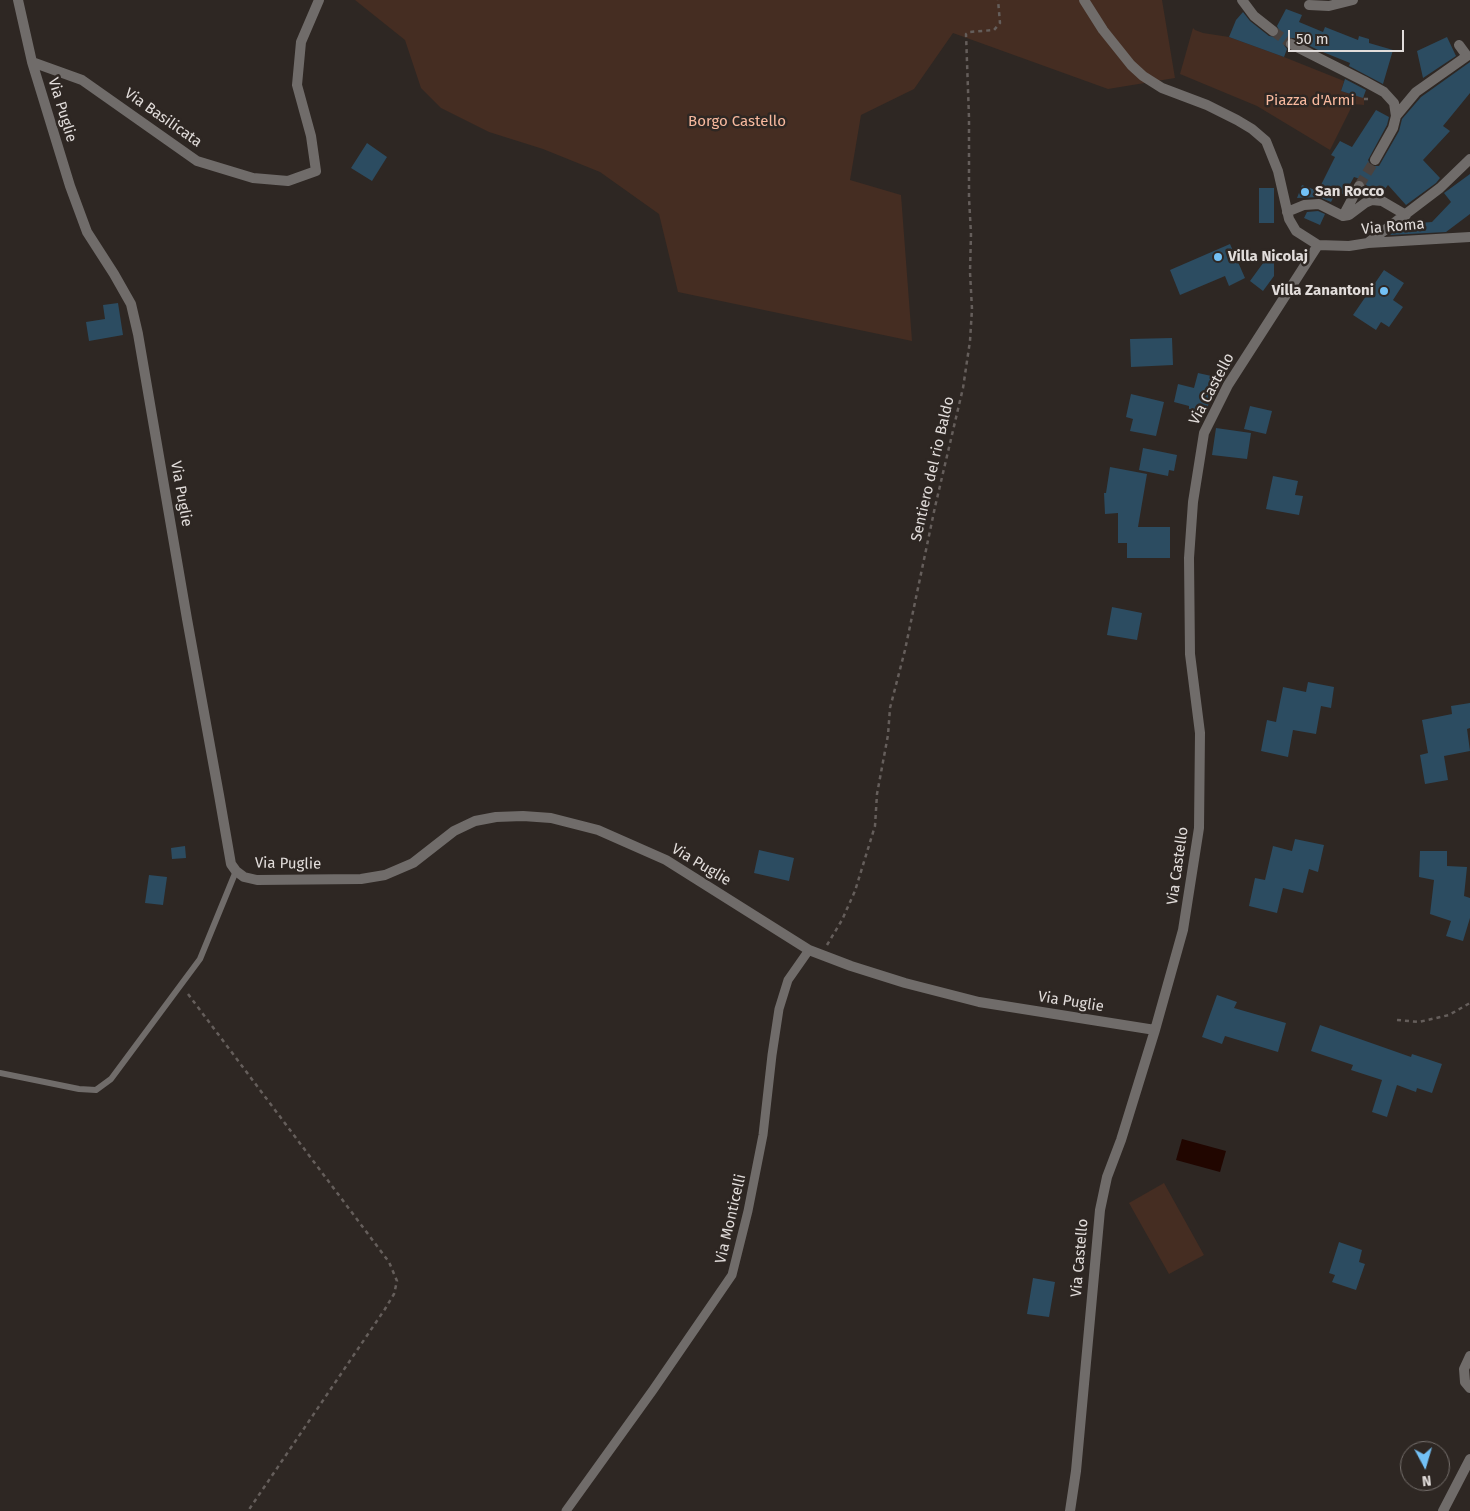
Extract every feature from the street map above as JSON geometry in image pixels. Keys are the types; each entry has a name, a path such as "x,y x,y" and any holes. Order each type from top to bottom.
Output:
{"street":[{"name":"Via Puglie","path":"18,0 32,62 70,186 87,232 131,304 138,334 218,796 232,864 236,871 244,877 257,880 361,879 385,875 412,863 454,831 476,820 514,816 551,818 598,830 666,860 809,950 851,966 905,983 980,1002 1155,1030"},
{"name":"Via Basilicata","path":"32,62 82,80 198,161 253,178 288,180 316,170 311,136 297,85 301,42 319,0"},
{"path":"1084,0 1103,30 1131,65 1143,76 1162,88 1207,105 1237,120 1252,129 1266,142 1278,170 1289,219 1296,231 1318,245"},
{"path":"1242,0 1254,16 1273,31"},
{"path":"1309,4 1329,6 1353,0"},
{"path":"1291,44 1384,92 1394,103 1396,116 1393,128 1374,160"},
{"path":"1396,116 1416,92 1467,56 1459,46"},
{"path":"1368,243 1440,188 1470,159"},
{"path":"1342,216 1359,186"},
{"path":"1287,212 1304,205 1319,204 1342,216 1349,215 1364,203 1372,200 1382,201 1406,215"},
{"name":"Via Roma","path":"1318,245 1349,246 1470,236"},
{"name":"Via Castello","path":"1070,1511 1076,1471 1100,1210 1106,1177 1121,1140 1183,930 1199,828 1200,733 1190,654 1189,558 1193,502 1204,433 1228,385 1318,245"},
{"name":"Via Monticelli","path":"566,1511 653,1390 732,1275 748,1211 763,1135 779,1009 788,980 809,950"},
{"path":"1470,1356 1464,1369 1465,1382 1470,1388"},
{"path":"1443,1511 1470,1459"}],"lane":[{"path":"0,1073 79,1089 96,1090 111,1080 200,959 236,871"}],"path":[{"name":"Sentiero del rio Baldo","path":"821,954 842,920 855,891 875,826 877,794 888,735 890,708 905,650 935,507 963,388 970,341 972,309 966,34 968,32 994,30 1000,23 998,0"},
{"path":"181,985 389,1262 396,1281 394,1294 386,1309 248,1511"},
{"path":"1398,1020 1419,1022 1449,1015 1470,1003"}],"green space":[{"name":"Borgo Castello","path":"355,0 1162,0 1175,78 1108,89 953,33 914,89 861,115 850,180 901,195 912,341 678,292 659,214 600,172 543,149 489,132 441,108 421,88 405,40"},
{"name":"Piazza d'Armi","path":"1193,28 1203,33 1229,37 1344,81 1341,91 1355,96 1364,95 1364,105 1353,104 1330,150 1257,106 1180,74"},
{"path":"1164,1183 1204,1255 1169,1274 1129,1203"}],"shaded area":[{"path":"1182,1139 1226,1151 1220,1172 1176,1160"}],"building":[{"path":"1286,9 1302,15 1299,22 1323,32 1325,27 1358,40 1359,36 1369,39 1369,43 1393,50 1383,84 1349,66 1350,63 1294,38 1288,38 1285,41 1284,45 1287,49 1284,57 1229,37 1236,20 1243,12 1250,21 1269,36 1276,37 1280,32 1277,26"},
{"path":"1447,37 1456,56 1423,78 1417,51"},
{"path":"1470,62 1470,93 1443,126 1450,131 1423,160 1440,178 1436,183 1406,205 1388,185 1381,194 1376,193 1363,180 1354,177 1344,195 1337,190 1331,202 1319,197 1297,198 1302,185 1318,191 1335,157 1331,155 1340,141 1352,147 1376,110 1389,117 1387,125 1368,160 1371,166 1379,166 1399,131 1402,119 1421,97"},
{"path":"1345,79 1366,90 1363,98 1341,91"},
{"path":"367,143 387,157 372,181 351,168"},
{"path":"1470,174 1470,214 1446,232 1390,235 1404,224 1432,222 1451,202 1444,193"},
{"path":"1259,188 1274,188 1274,223 1259,223"},
{"path":"1318,211 1325,214 1320,225 1304,218 1307,212"},
{"name":"Villa Nicolaj","path":"1230,244 1245,278 1229,286 1225,276 1180,295 1170,270"},
{"path":"1274,248 1274,276 1263,291 1250,281"},
{"name":"Villa Zanantoni","path":"1384,270 1404,283 1393,300 1403,307 1389,327 1381,322 1376,330 1353,315"},
{"path":"118,303 123,335 89,341 86,322 105,319 103,305"},
{"path":"1172,338 1173,365 1131,367 1130,339"},
{"path":"1198,373 1216,377 1206,413 1189,409 1189,406 1174,402 1178,384 1194,388"},
{"path":"1131,394 1164,402 1156,436 1130,431 1133,419 1126,417"},
{"path":"1250,406 1272,411 1266,434 1244,429"},
{"path":"1216,428 1251,433 1247,459 1212,455"},
{"path":"1143,448 1177,455 1174,471 1169,470 1168,476 1139,470"},
{"path":"1110,467 1147,474 1138,527 1170,527 1170,558 1127,558 1127,543 1118,543 1118,513 1105,514 1104,493 1106,493"},
{"path":"1273,476 1298,481 1295,495 1303,496 1299,515 1266,509"},
{"path":"1112,607 1142,613 1137,640 1107,635"},
{"path":"1308,682 1334,687 1331,708 1321,706 1316,734 1293,730 1288,757 1261,751 1267,720 1276,722 1283,687 1306,692"},
{"path":"1470,703 1470,728 1467,729 1470,751 1444,756 1448,780 1425,784 1420,755 1428,753 1422,720 1452,714 1451,706"},
{"path":"1295,839 1324,845 1318,872 1309,869 1303,893 1283,888 1277,913 1249,906 1255,878 1265,880 1273,846 1292,851"},
{"path":"185,846 186,858 172,859 171,848"},
{"path":"759,850 794,858 789,881 754,873"},
{"path":"1420,851 1447,851 1447,866 1467,867 1464,896 1470,898 1470,918 1463,941 1446,936 1451,921 1430,914 1434,880 1419,877"},
{"path":"149,875 167,877 163,905 145,903"},
{"path":"1217,995 1237,1002 1234,1008 1286,1023 1278,1052 1225,1036 1222,1044 1202,1037"},
{"path":"1320,1025 1411,1057 1412,1054 1442,1064 1432,1093 1417,1088 1416,1092 1397,1085 1387,1117 1372,1112 1382,1080 1351,1070 1353,1065 1311,1051"},
{"path":"1339,1242 1362,1250 1359,1262 1365,1264 1356,1290 1332,1282 1335,1275 1329,1273"},
{"path":"1033,1278 1055,1282 1049,1317 1027,1314"}],"tunnel":[{"path":"1273,31 1291,44"},
{"path":"1359,186 1375,160"}],"place":[{"name":"San Rocco","path":"1305,192"},
{"name":"Villa Nicolaj","path":"1218,257"},
{"name":"Villa Zanantoni","path":"1384,291"}]}
